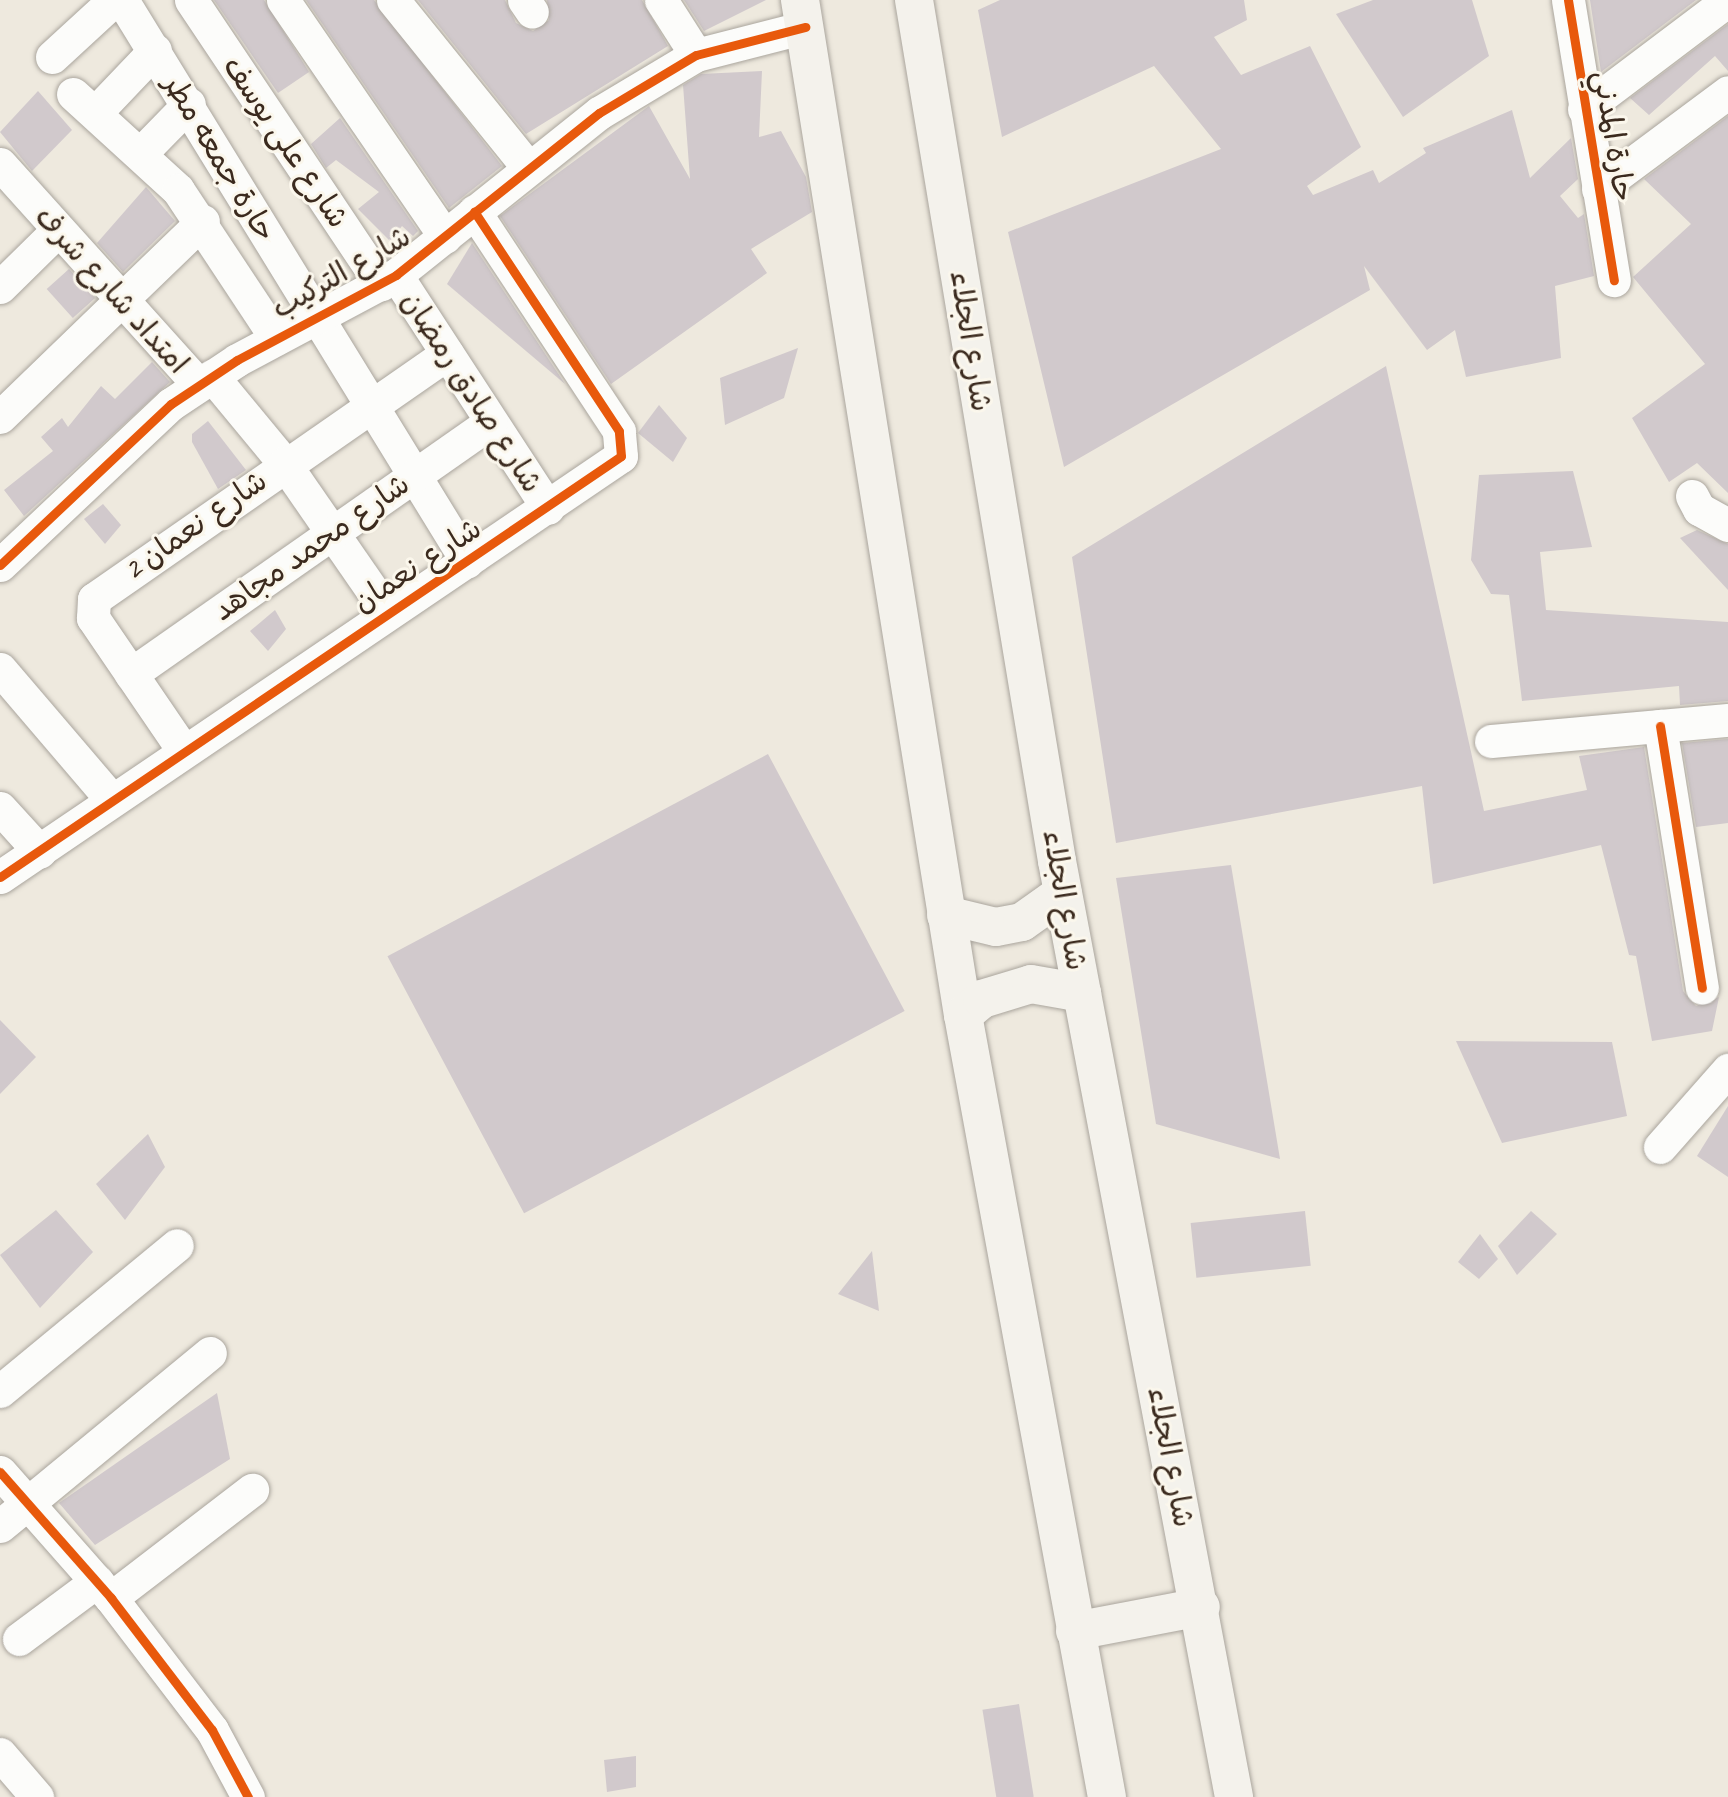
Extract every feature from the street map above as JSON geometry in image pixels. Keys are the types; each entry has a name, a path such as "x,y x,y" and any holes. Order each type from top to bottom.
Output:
{"main road":[{"name":"شارع الجلاء","path":"914,0 1063,893 1234,1797"},
{"path":"802,13 963,1015 1107,1797"},
{"path":"946,915 996,927 1033,916 1063,893"},
{"path":"963,1015 982,999 1031,984 1082,993"},
{"path":"1075,1631 1200,1606"}],"street":[{"path":"52,57 114,0"},
{"name":"حارة جمعه مطر","path":"122,0 189,104 316,317 467,561"},
{"name":"شارع على يوسف","path":"191,0 389,279"},
{"path":"283,0 445,237"},
{"path":"393,0 527,166"},
{"path":"660,0 696,55"},
{"name":"حارة المدني","path":"1568,0 1614,281"},
{"path":"1584,108 1728,0"},
{"name":"شارع التركيب","path":"0,565 146,425 205,380 276,338 389,279 445,237 527,166 696,55 802,13"},
{"path":"155,50 85,102 142,152 203,221 276,338"},
{"path":"1598,189 1728,92"},
{"path":"142,152 189,104"},
{"name":"امتداد شارع شرف","path":"0,164 120,303 205,380 284,463 335,533 387,612"},
{"name":"شارع نعمان","path":"0,877 40,852 110,798 387,612 613,465 624,443 474,211"},
{"path":"0,416 203,221"},
{"path":"0,286 56,232"},
{"name":"شارع صادق رمضان","path":"389,279 447,354 548,508"},
{"name":"شارع نعمان 2","path":"183,750 93,618 94,598 284,463 447,354"},
{"name":"شارع محمد مجاهد","path":"131,674 491,422"},
{"path":"1692,496 1699,509 1728,525"},
{"path":"0,669 110,798"},
{"path":"1491,741 1728,720"},
{"path":"1660,726 1702,988"},
{"path":"0,808 40,852"},
{"path":"1660,1147 1728,1070"},
{"path":"0,1391 177,1245"},
{"path":"0,1526 210,1353"},
{"path":"0,1472 104,1589 212,1730 248,1797"},
{"path":"19,1639 104,1589 252,1490"},
{"path":"0,1754 37,1797"}],"building":[{"path":"214,0 264,0 309,72 278,93"},
{"path":"306,0 374,0 502,166 449,208"},
{"path":"418,0 505,0 516,23 533,31 549,20 547,0 642,0 668,46 526,134"},
{"path":"684,0 766,0 704,31"},
{"path":"1000,0 1244,0 1247,20 1214,37 1241,75 1310,46 1361,147 1307,186 1313,195 1373,170 1379,183 1426,153 1423,148 1512,110 1530,178 1571,138 1578,179 1560,196 1578,218 1584,214 1594,276 1555,286 1561,358 1466,377 1455,330 1427,350 1364,266 1370,290 1064,467 1008,232 1221,149 1154,66 1002,137 978,10"},
{"path":"1373,0 1472,0 1489,56 1403,117 1336,14"},
{"path":"1590,0 1696,0 1601,72"},
{"path":"1728,24 1728,71 1715,56 1649,115 1630,98"},
{"path":"762,71 759,137 781,131 806,177 812,212 751,249 767,273 611,384 500,216 649,106 690,179 683,85 701,74"},
{"path":"38,91 72,130 32,171 0,132"},
{"path":"1728,116 1728,493 1697,463 1669,482 1632,418 1705,364 1633,277 1691,224 1644,179"},
{"path":"340,118 418,231 413,236 402,226 390,241 358,209 379,192 336,160 326,168 311,144"},
{"path":"146,187 175,221 123,272 97,243"},
{"path":"472,243 565,384 447,284"},
{"path":"69,269 95,298 73,318 47,289"},
{"path":"798,348 784,398 725,425 720,378"},
{"path":"152,362 170,382 24,516 4,490 53,451 41,437 62,418 68,427 101,386 115,399"},
{"path":"1386,366 1484,811 1587,790 1579,756 1644,747 1683,991 1696,1006 1719,997 1712,1031 1652,1041 1636,956 1629,955 1601,845 1433,884 1422,786 1116,843 1072,557"},
{"path":"659,405 687,438 673,462 638,433"},
{"path":"208,421 246,470 218,489 192,442 192,434"},
{"path":"1573,471 1592,547 1540,552 1546,610 1728,622 1728,701 1680,705 1679,686 1522,701 1509,595 1491,594 1471,560 1479,475"},
{"path":"103,504 121,525 105,544 84,519"},
{"path":"1697,530 1728,544 1728,590 1680,538"},
{"path":"275,610 286,629 268,651 250,631"},
{"path":"1728,739 1728,823 1696,827 1682,743"},
{"path":"768,754 905,1011 524,1213 387,956"},
{"path":"1231,865 1280,1159 1156,1124 1116,878"},
{"path":"0,1020 36,1057 0,1094"},
{"path":"1456,1041 1612,1042 1627,1116 1502,1143"},
{"path":"1728,1106 1728,1177 1697,1156"},
{"path":"148,1134 165,1167 125,1220 96,1184"},
{"path":"56,1210 93,1252 40,1308 0,1255"},
{"path":"1305,1211 1311,1266 1196,1278 1191,1223"},
{"path":"1531,1211 1557,1234 1517,1275 1498,1246"},
{"path":"1480,1234 1498,1259 1479,1279 1458,1262"},
{"path":"872,1251 879,1311 838,1294"},
{"path":"217,1393 230,1459 95,1545 59,1503"},
{"path":"1019,1704 1034,1797 996,1797 982,1710"},
{"path":"636,1756 636,1787 607,1792 604,1760"}],"cycle path":[{"path":"1568,0 1614,280"},
{"path":"0,565 171,404 237,360 396,275 599,113 696,55 805,27"},
{"path":"0,877 621,456 619,431 474,211"},
{"path":"1660,726 1702,988"},
{"path":"0,1472 111,1598 212,1730 248,1797"}]}
